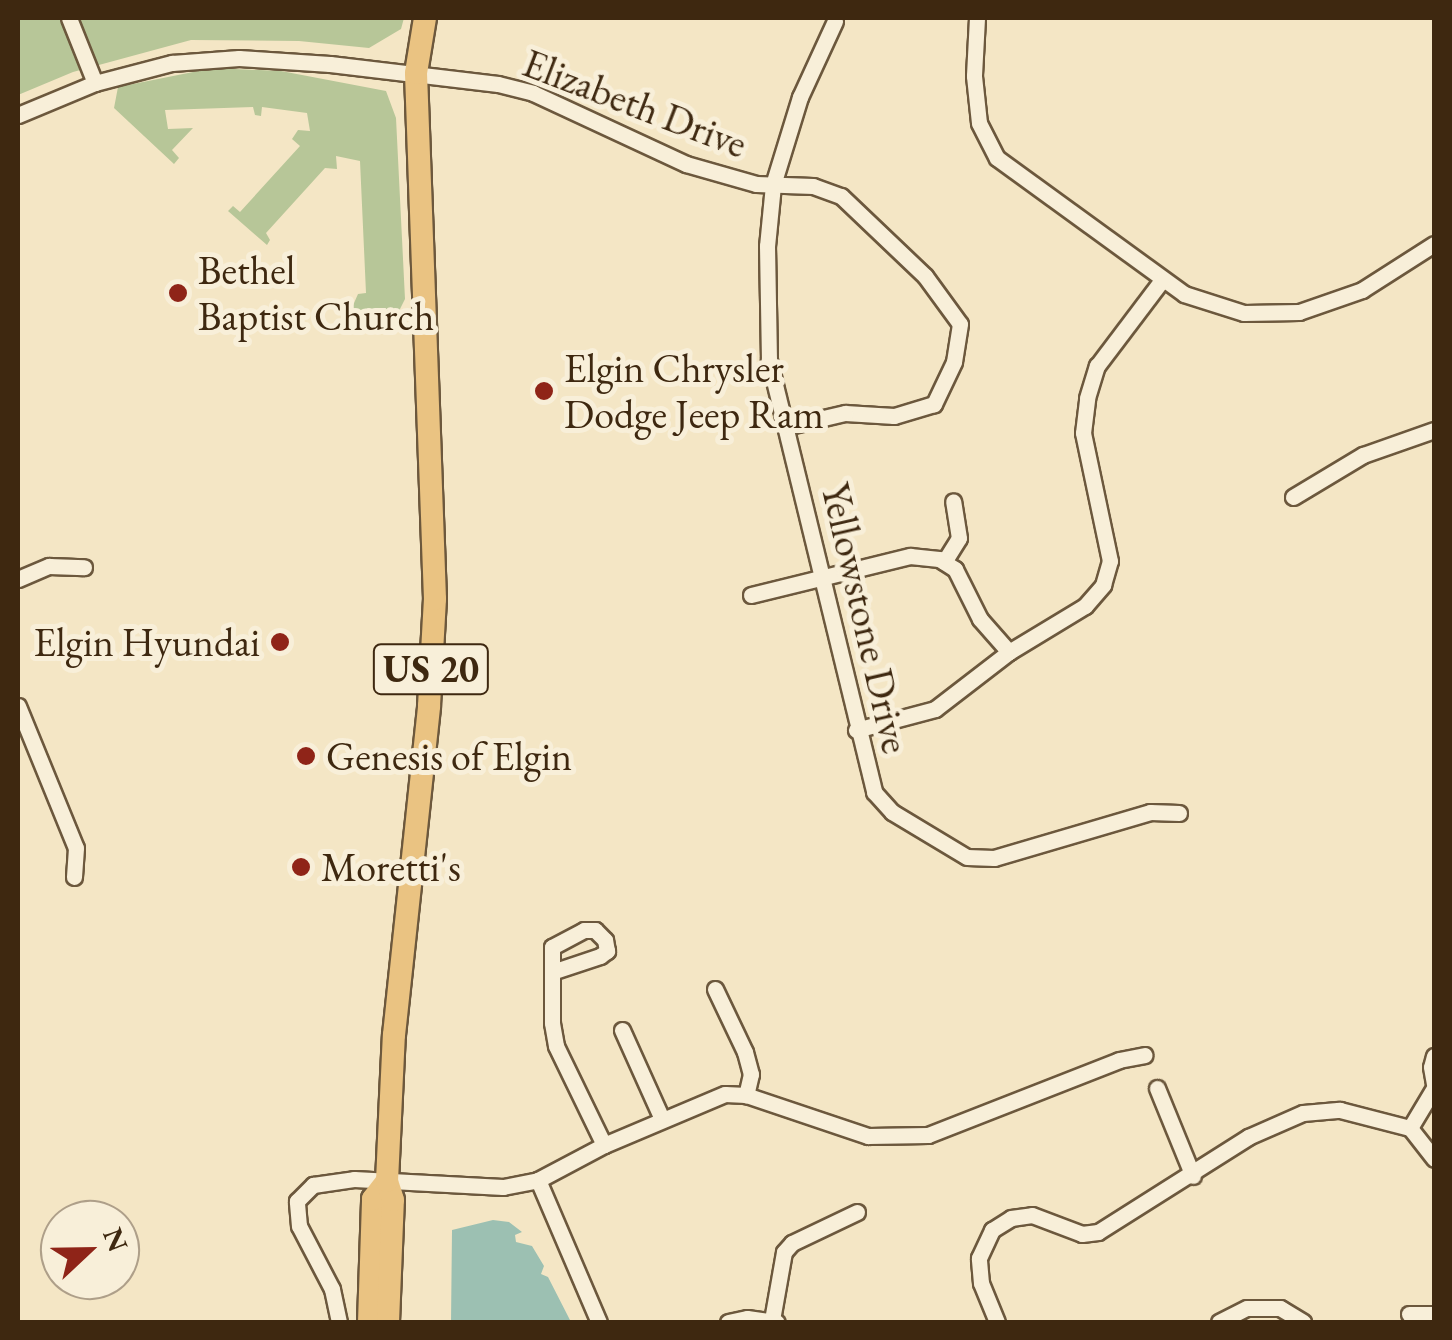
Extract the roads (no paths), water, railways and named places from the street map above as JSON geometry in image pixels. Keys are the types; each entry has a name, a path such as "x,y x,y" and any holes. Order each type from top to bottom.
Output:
{"highway":[{"name":"US 20","path":"388,1322 393,1200 387,1180 394,1036 429,706 435,599 416,74 425,18"},
{"name":"US 20","path":"369,1322 373,1199 387,1180"}],"street":[{"path":"69,18 95,83"},
{"path":"977,18 974,76 979,123 997,158 1162,280 1198,301 1226,310 1270,315 1300,312 1362,290 1434,247"},
{"name":"Yellowstone Drive","path":"835,22 800,97 773,184 767,246 770,360 789,426 856,730 874,792 892,812 966,857 994,858 1150,812 1179,813"},
{"name":"Elizabeth Drive","path":"18,114 95,83 172,63 239,58 416,74 533,93 686,164 756,184 813,186 840,196 925,276 960,324 954,362 934,404 894,416 845,412 789,426"},
{"path":"856,730 935,709 1009,652 1085,606 1103,585 1110,562 1083,433 1088,398 1097,366 1162,280"},
{"path":"1294,497 1363,455 1434,430"},
{"path":"944,562 958,538 953,501"},
{"path":"752,596 910,556 944,562 955,569 980,619 1009,652"},
{"path":"18,579 49,566 84,567"},
{"path":"18,706 76,848 74,877"},
{"path":"552,972 556,1046 604,1144"},
{"path":"715,988 744,1052 750,1074 746,1095"},
{"path":"622,1030 662,1118"},
{"path":"339,1322 332,1289 299,1226 297,1201 313,1185 334,1179 503,1187 538,1180 604,1144 706,1100 746,1095 868,1136 928,1135 1119,1060 1146,1055"},
{"path":"1410,1128 1434,1086 1430,1066 1434,1056"},
{"path":"1157,1088 1192,1176"},
{"path":"998,1322 981,1283 979,1258 992,1230 1011,1218 1032,1215 1082,1234 1098,1232 1248,1137 1303,1113 1340,1110 1410,1128 1434,1159"},
{"path":"538,1180 599,1322"},
{"path":"728,1322 747,1318 775,1321 784,1252 792,1242 857,1212"},
{"path":"1219,1322 1247,1308 1280,1308 1302,1322"},
{"path":"1410,1314 1434,1314"}],"place":[{"name":"Bethel Baptist Church","path":"178,293"},
{"name":"Elgin Chrysler Dodge Jeep Ram","path":"544,391"},
{"name":"Elgin Hyundai","path":"280,642"},
{"name":"Genesis of Elgin","path":"306,756"},
{"name":"Moretti's","path":"301,867"}]}
